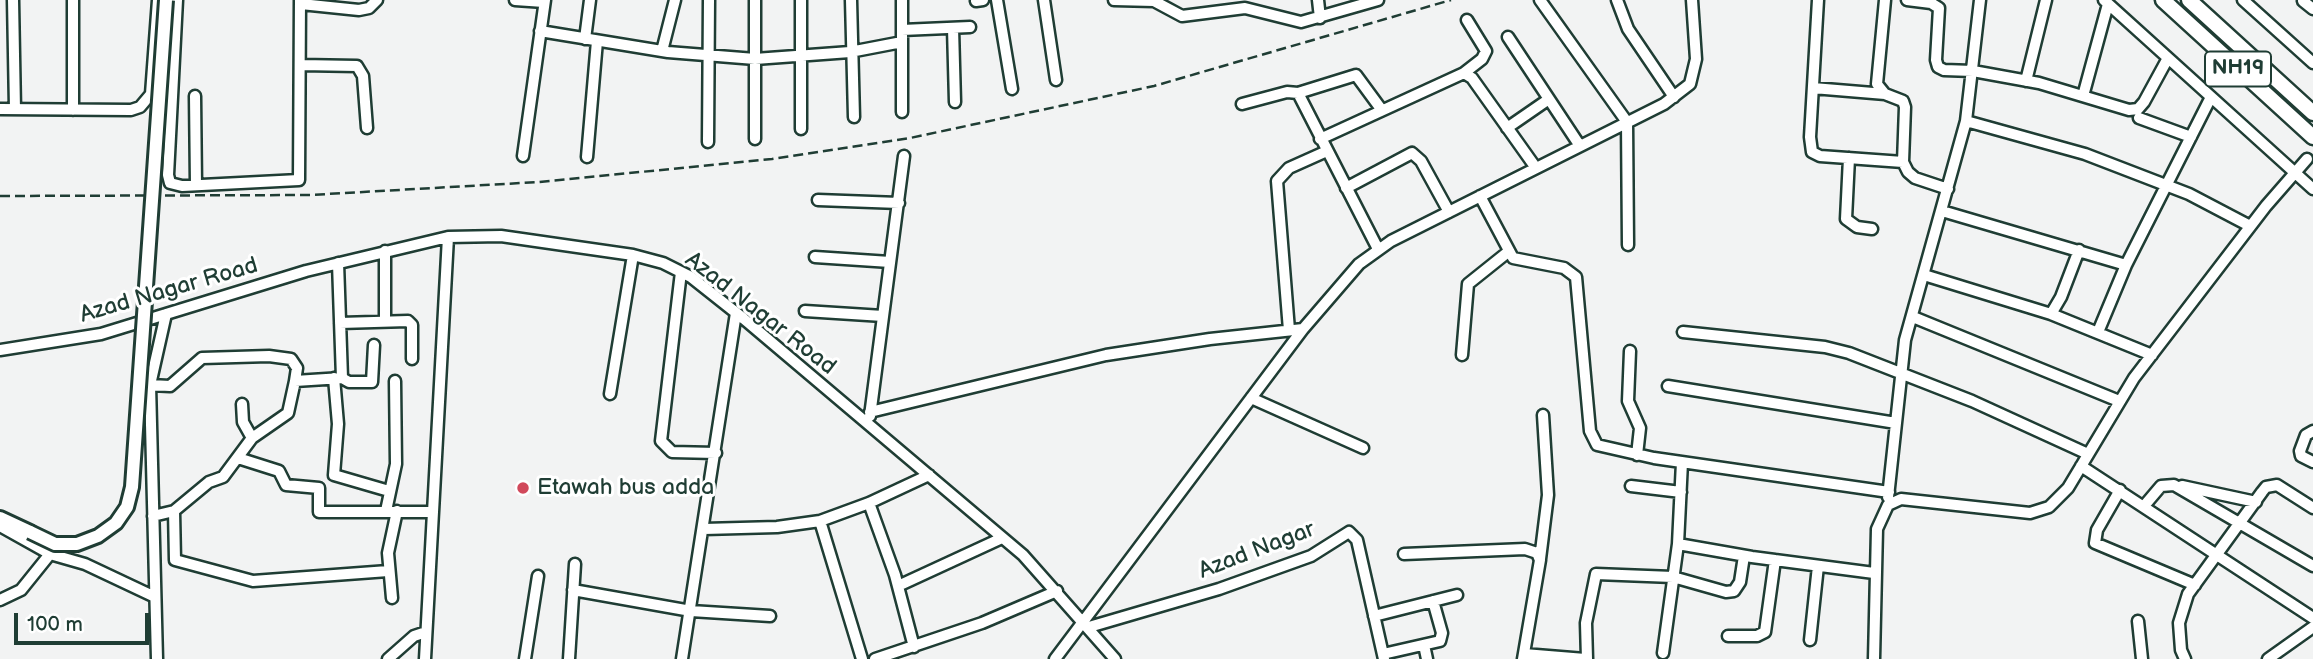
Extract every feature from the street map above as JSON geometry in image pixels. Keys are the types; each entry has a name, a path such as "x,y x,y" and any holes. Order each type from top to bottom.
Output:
{"highway":[{"name":"NH19","path":"2164,0 2313,137"},
{"name":"NH19","path":"2189,0 2313,113"}],"main road":[{"path":"0,518 55,544 77,544 107,529 127,508 132,487 166,0"}],"street":[{"path":"13,0 15,109"},
{"path":"73,0 73,110"},
{"path":"0,109 131,110 146,102 152,85 158,0"},
{"path":"177,0 168,175 170,183 175,186 299,180 301,2 359,10 369,8 376,0"},
{"path":"515,0 544,1 523,156"},
{"path":"585,39 590,0"},
{"path":"662,51 675,0"},
{"path":"708,142 709,0"},
{"path":"755,0 755,139"},
{"path":"801,0 801,129"},
{"path":"851,0 850,52 854,117"},
{"path":"902,0 902,112"},
{"path":"976,1 983,0"},
{"path":"997,0 1012,89"},
{"path":"1044,0 1056,80"},
{"path":"1114,0 1162,3 1172,13 1182,16 1245,8 1294,22 1320,18 1358,3 1378,0"},
{"path":"1318,0 1320,18"},
{"path":"1540,0 1627,122 1628,246"},
{"path":"1617,0 1628,29 1674,97"},
{"path":"1055,659 1086,623 1303,328 1352,272 1378,249 1627,122 1674,97 1690,84 1695,72 1692,0"},
{"path":"1818,0 1810,136 1812,152 1820,156 1903,162"},
{"path":"1885,0 1876,74 1877,84 1885,94"},
{"path":"1907,0 1920,1 1939,8 1938,66 1944,70 1973,71 2026,81 2121,108 2138,109 2168,58"},
{"path":"1874,659 1877,529 1888,505 1905,340 1966,121 1980,0"},
{"path":"2026,81 2046,0"},
{"path":"2243,0 2313,63"},
{"path":"2303,1 2313,9"},
{"path":"2083,96 2106,2 2313,189"},
{"path":"1320,139 1464,72 1482,60 1486,51 1467,20"},
{"path":"540,31 709,56 801,58 850,52 902,36 970,27"},
{"path":"953,28 956,102"},
{"path":"1508,37 1580,146"},
{"path":"587,157 597,41"},
{"path":"301,65 356,66 363,76 367,128"},
{"path":"1464,72 1472,78 1536,168"},
{"path":"1242,104 1287,92 1298,93 1356,75 1381,109"},
{"path":"1813,88 1898,97 1905,107 1903,162 1915,178 1948,189"},
{"path":"1298,93 1378,249"},
{"path":"195,96 196,185"},
{"path":"2098,332 2126,265 2211,97"},
{"path":"1507,128 1549,99"},
{"path":"2139,118 2191,137"},
{"path":"1966,121 2085,155 2189,194 2250,226"},
{"path":"1289,330 1278,181 1289,168 1326,151"},
{"path":"1346,188 1412,153 1421,161 1449,212"},
{"path":"868,425 904,156"},
{"path":"1849,158 1846,219 1857,228 1872,229"},
{"path":"1888,505 1901,499 2030,513 2049,507 2068,488 2119,401 2152,355 2250,226 2307,159"},
{"path":"1480,196 1508,252 1520,261 1564,268 1576,277 1593,439 1604,449 1889,492"},
{"path":"818,201 899,203"},
{"path":"1942,211 2126,265"},
{"name":"Azad Nagar Road","path":"0,350 102,334 338,262 448,237 501,236 633,255 663,263 681,272 736,313 1002,538 1057,591 1115,659"},
{"path":"425,659 448,237"},
{"path":"2050,313 2061,298 2079,250"},
{"path":"385,251 385,321"},
{"path":"1462,355 1468,284 1508,252"},
{"path":"610,394 633,255"},
{"path":"815,257 890,262"},
{"path":"338,262 340,323 334,475 389,491"},
{"path":"681,272 661,441 672,452 716,453"},
{"path":"1924,275 2050,313 2152,355"},
{"path":"805,311 883,316"},
{"path":"682,659 736,313"},
{"path":"157,659 150,385 166,314"},
{"path":"1913,317 2119,401"},
{"path":"340,323 410,322 412,359"},
{"path":"870,412 1106,355 1303,328"},
{"path":"1683,332 1825,347 1879,362 1901,374 2016,419 2088,454"},
{"path":"295,380 373,380 374,345"},
{"path":"1630,351 1628,401 1640,422 1637,455"},
{"path":"150,385 170,386 202,358 269,356 291,359 297,368 288,413 252,438 223,477 209,482 174,511 153,516"},
{"path":"393,598 388,571 392,511 389,491 396,464 395,381"},
{"path":"1668,386 1896,423"},
{"path":"1251,398 1363,448"},
{"path":"242,404 243,422 252,438"},
{"path":"1543,415 1548,495 1523,657 1586,659 1586,624 1597,574 1673,577 1726,592 1734,591 1740,582 1744,556"},
{"path":"2313,431 2306,435 2300,452 2301,456 2313,462"},
{"path":"238,458 279,471 286,485 319,488 319,512 433,512"},
{"path":"1663,653 1678,544 1682,462"},
{"path":"2081,466 2313,618"},
{"path":"704,529 777,527 820,521 869,503 929,475"},
{"path":"2144,506 2161,486 2174,485 2256,502"},
{"path":"2174,485 2313,566"},
{"path":"2185,659 2181,650 2181,609 2194,585 2266,487 2277,485 2313,508"},
{"path":"1631,486 1681,492"},
{"path":"2119,490 2097,530 2095,543 2194,585"},
{"path":"869,503 898,586 914,647"},
{"path":"174,511 175,560 253,581 388,571"},
{"path":"820,521 862,659"},
{"path":"0,526 50,554 85,564 155,597"},
{"name":"Azad Nagar","path":"1086,623 1219,589 1311,556 1349,532 1357,540 1383,657"},
{"path":"898,586 1002,538"},
{"path":"1678,544 1744,556 1874,573"},
{"path":"1404,554 1532,549 1540,560"},
{"path":"0,600 21,590 50,554"},
{"path":"1728,636 1757,636 1765,632 1775,560"},
{"path":"569,659 575,564"},
{"path":"1811,640 1818,566"},
{"path":"525,659 538,576"},
{"path":"573,590 691,611 770,616"},
{"path":"875,659 914,647 1057,591"},
{"path":"1374,616 1457,595"},
{"path":"1383,657 1440,641 1442,637 1433,601"},
{"path":"2138,621 2142,659"},
{"path":"2269,659 2313,627"},
{"path":"388,659 414,636 426,632"},
{"path":"1424,645 1427,659"}],"railway":[{"path":"0,196 310,195 539,182 772,159 910,138 1154,86 1451,0"}],"place":[{"name":"Etawah bus adda","path":"523,488"}]}
